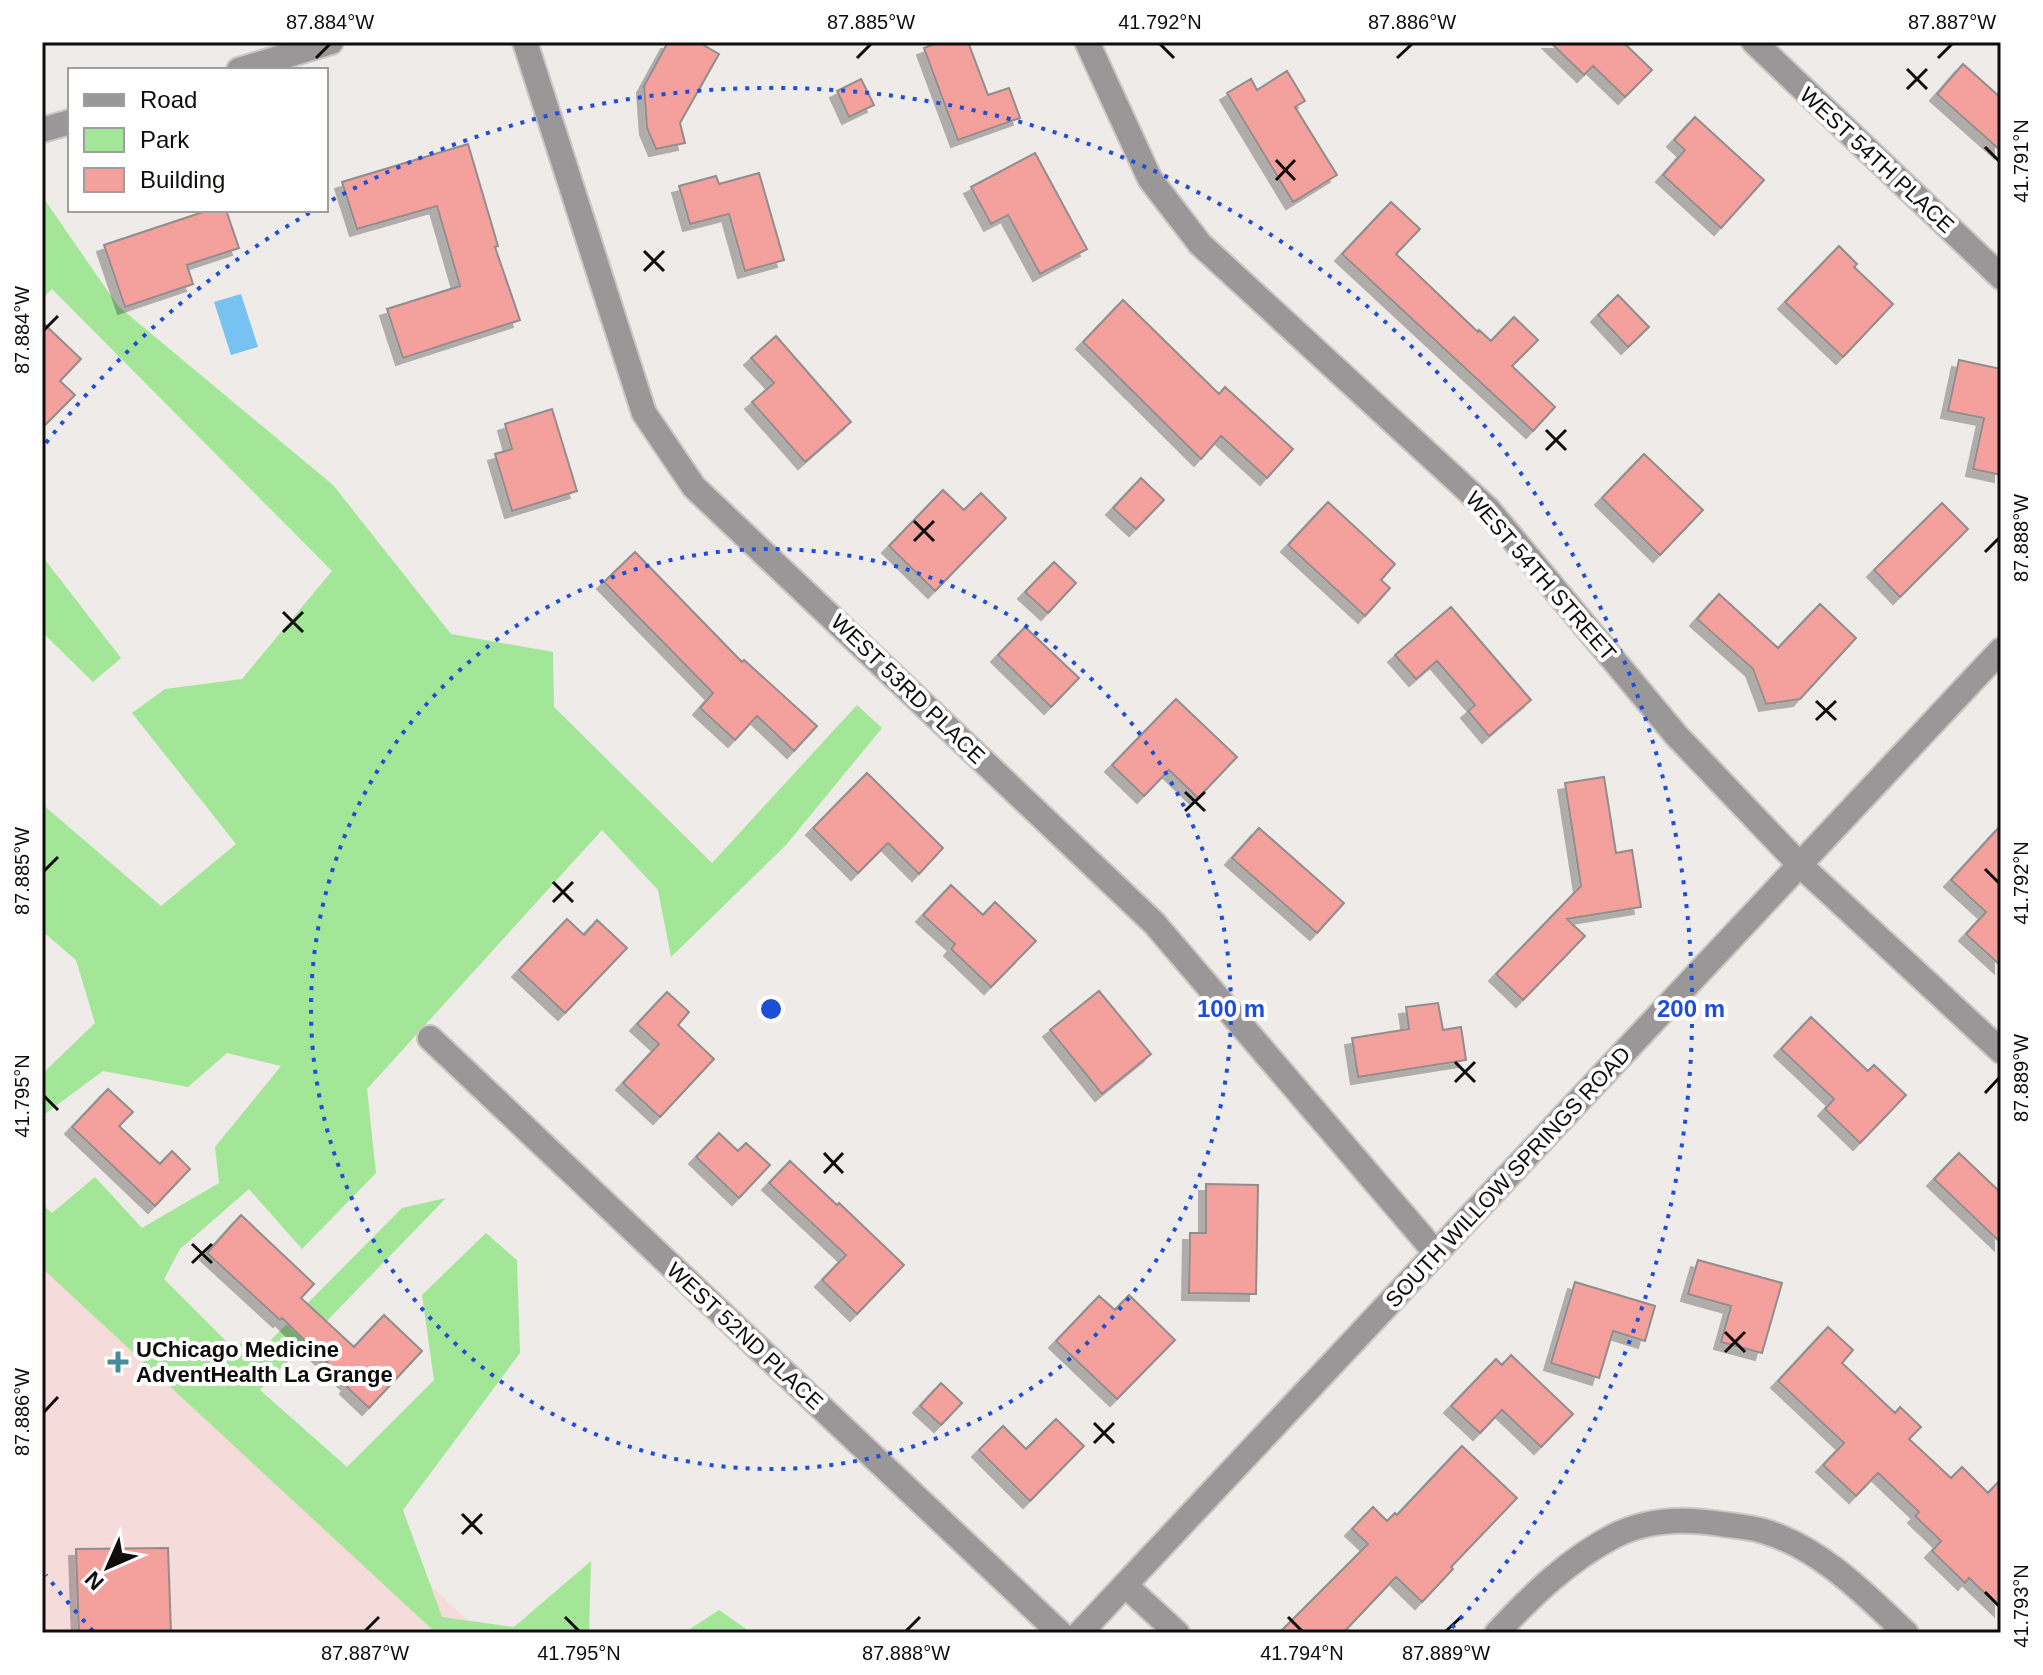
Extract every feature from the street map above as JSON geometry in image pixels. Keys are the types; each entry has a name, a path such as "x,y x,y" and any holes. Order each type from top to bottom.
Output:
{"street":[{"path":"246,68 331,42"},
{"name":"WEST 53RD PLACE","path":"525,42 644,413 694,487 1154,923 1436,1253"},
{"name":"WEST 54TH STREET","path":"1087,42 1150,179 1200,244 1488,509 1676,735 1800,865 2001,1051"},
{"name":"WEST 54TH PLACE","path":"1754,42 2001,277"},
{"path":"42,130 68,123"},
{"name":"SOUTH WILLOW SPRINGS ROAD","path":"1080,1633 2001,650"},
{"name":"WEST 52ND PLACE","path":"430,1038 1060,1633"},
{"path":"1497,1633 1545,1584 1578,1557 1616,1535 1654,1523 1694,1519 1764,1531 1798,1547 1831,1567 1906,1633"},
{"path":"1125,1585 1177,1633"}],"shaded area":[{"name":"UChicago Medicine AdventHealth La Grange","path":"42,1219 345,1505 481,1633 42,1633"}],"green space":[{"path":"42,196 118,306 333,485 451,634 553,652 554,707 712,863 857,705 882,728 786,845 671,957 658,890 602,830 367,1089 376,1173 302,1249 249,1189 180,1249 164,1279 229,1344 269,1342 402,1208 446,1198 260,1390 347,1467 434,1380 422,1295 486,1233 517,1260 520,1353 403,1510 442,1617 514,1627 591,1561 589,1633 436,1633 42,1268 42,1204 52,1213 95,1177 142,1228 219,1183 215,1147 281,1066 227,1053 188,1087 103,1071 42,1116 42,1074 95,1023 76,960 42,931 42,804 161,906 236,844 132,713 165,689 242,679 332,571 52,289 42,299"},
{"path":"42,556 121,658 93,682 42,632"},
{"path":"719,1610 752,1633 684,1633"}],"water":[{"path":"241,294 258,347 231,355 214,302"}],"building":[{"path":"668,42 698,42 719,54 680,123 685,143 656,149 647,128 644,86"},
{"path":"940,42 968,42 988,95 1009,88 1020,118 958,140 924,48"},
{"path":"1550,42 1623,42 1652,70 1625,97 1593,66 1584,75"},
{"path":"1963,64 2001,98 2001,151 1937,94"},
{"path":"1287,71 1305,101 1295,107 1337,175 1293,202 1227,93 1251,79 1257,90"},
{"path":"861,79 874,105 849,117 837,91"},
{"path":"1695,117 1764,180 1721,228 1663,175 1685,150 1674,140"},
{"path":"468,144 498,246 495,247 520,320 403,358 387,309 460,286 437,206 357,229 342,182"},
{"path":"1035,153 1087,249 1040,274 1008,215 991,224 971,187"},
{"path":"759,173 784,260 745,271 729,214 690,224 679,186 716,176 719,184"},
{"path":"1391,202 1420,229 1396,254 1478,332 1491,341 1514,317 1538,340 1512,366 1555,407 1533,431 1342,254"},
{"path":"203,212 227,212 239,248 187,265 193,284 125,307 104,245"},
{"path":"1839,246 1857,264 1854,267 1893,304 1843,357 1785,302"},
{"path":"1618,295 1649,327 1628,347 1598,315"},
{"path":"1123,300 1219,394 1225,387 1293,449 1267,478 1221,436 1201,459 1083,342"},
{"path":"42,322 81,359 60,381 75,395 42,428"},
{"path":"776,336 851,422 805,462 752,402 774,383 751,358"},
{"path":"1959,360 2001,369 2001,475 1973,469 1984,418 1948,411"},
{"path":"552,409 577,491 512,511 495,454 512,449 505,424"},
{"path":"1644,454 1703,510 1660,555 1602,498"},
{"path":"1141,478 1164,500 1136,529 1113,508"},
{"path":"943,490 964,510 981,493 1006,518 935,591 889,546"},
{"path":"1328,502 1395,564 1381,580 1390,588 1365,616 1288,545"},
{"path":"1942,503 1968,529 1900,597 1874,570"},
{"path":"635,552 742,662 744,660 817,726 794,751 757,716 735,740 700,708 713,693 604,582"},
{"path":"1054,562 1076,583 1048,613 1025,592"},
{"path":"1719,594 1778,648 1820,604 1856,638 1800,699 1766,704 1753,669 1697,619"},
{"path":"1451,607 1531,700 1489,736 1468,711 1475,705 1437,661 1416,679 1395,655"},
{"path":"1025,627 1079,678 1051,707 998,655"},
{"path":"1176,699 1237,757 1198,798 1169,770 1144,796 1112,765"},
{"path":"867,773 943,848 919,874 888,843 858,873 813,828"},
{"path":"1604,777 1616,853 1632,850 1641,907 1567,919 1585,936 1523,1000 1496,974 1581,886 1565,783"},
{"path":"2001,825 2001,966 1966,934 1986,912 1951,880"},
{"path":"1259,828 1344,903 1317,933 1232,858"},
{"path":"951,885 983,915 995,902 1036,941 991,987 951,949 955,944 923,915"},
{"path":"567,919 584,935 597,920 627,948 565,1013 519,970"},
{"path":"1099,991 1151,1054 1102,1094 1050,1030"},
{"path":"667,992 689,1012 678,1025 714,1059 660,1117 623,1083 659,1044 637,1024"},
{"path":"1438,1003 1443,1030 1461,1027 1466,1060 1358,1077 1352,1038 1409,1029 1406,1007"},
{"path":"1811,1017 1868,1071 1874,1065 1906,1095 1860,1143 1825,1109 1834,1099 1781,1049"},
{"path":"108,1089 133,1112 119,1126 160,1164 172,1151 190,1169 155,1206 72,1127"},
{"path":"719,1133 738,1151 746,1143 770,1165 739,1198 696,1157"},
{"path":"1959,1153 2001,1193 2001,1243 1934,1179"},
{"path":"790,1161 904,1265 857,1314 822,1280 846,1255 769,1183"},
{"path":"1206,1184 1258,1185 1256,1294 1189,1293 1190,1233 1206,1233"},
{"path":"241,1215 314,1284 301,1298 354,1347 384,1315 422,1351 369,1408 282,1318 280,1320 207,1253"},
{"path":"1698,1260 1782,1283 1762,1353 1721,1342 1731,1306 1688,1294"},
{"path":"1575,1282 1655,1306 1645,1341 1613,1331 1599,1378 1551,1363"},
{"path":"1129,1295 1175,1340 1117,1399 1056,1341 1099,1296 1115,1310"},
{"path":"1828,1327 1853,1350 1842,1363 1895,1413 1900,1407 1921,1427 1909,1439 1951,1478 1962,1467 1988,1493 2001,1479 2001,1609 1969,1578 1965,1583 1932,1551 1941,1541 1915,1516 1919,1512 1878,1473 1856,1496 1823,1465 1844,1443 1778,1381"},
{"path":"1511,1355 1573,1414 1541,1447 1502,1410 1480,1433 1451,1406 1496,1359 1502,1365"},
{"path":"941,1383 962,1403 941,1425 920,1406"},
{"path":"1056,1419 1084,1446 1030,1501 979,1450 1003,1426 1026,1449"},
{"path":"1462,1446 1517,1498 1422,1602 1396,1577 1343,1633 1279,1633 1368,1544 1352,1529 1373,1507 1387,1521 1395,1513 1397,1515"},
{"path":"168,1548 171,1633 79,1633 76,1549"}],"place":[{"name":"UChicago Medicine AdventHealth La Grange","path":"118,1362"}]}
